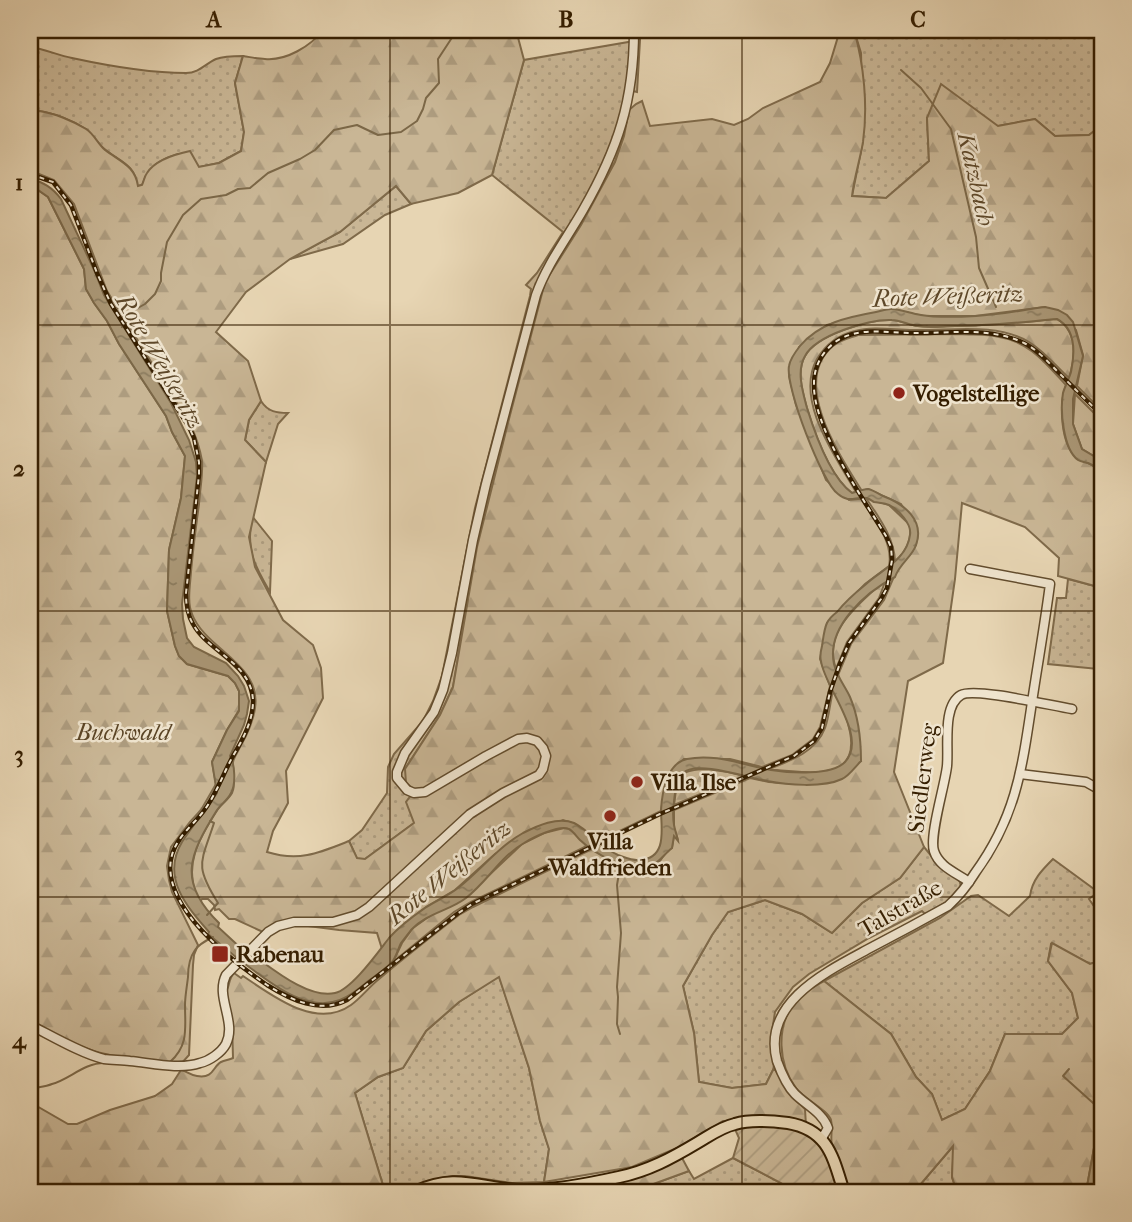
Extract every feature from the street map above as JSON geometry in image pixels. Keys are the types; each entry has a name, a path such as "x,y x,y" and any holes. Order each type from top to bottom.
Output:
{"main road":[{"path":"414,1192 436,1184 457,1181 526,1191 620,1177 664,1162 732,1124 750,1121 789,1124 807,1129 822,1138 831,1152 844,1192"}],"street":[{"path":"30,1025 103,1058 187,1065 203,1063 226,1044 228,1019 223,984 226,975 268,932 283,924 333,922 357,915 414,867 470,814 503,793 533,780 543,769 546,756 543,748 537,741 527,738 503,746 425,792 414,793 407,790 397,778 405,754 434,712 443,690 486,484 542,276 583,210 619,136 631,86 634,30"},
{"name":"Talstraße","path":"822,1138 828,1128 826,1122 794,1093 778,1062 775,1045 779,1025 788,1006 822,974 948,906 960,895 990,853 1016,795 1050,584 970,569"},
{"name":"Siedlerweg","path":"969,882 945,867 934,852 932,841 947,765 948,710 954,700 963,693 1032,701 1072,709"},
{"path":"1020,774 1086,782 1102,791"}],"green space":[{"path":"323,30 516,30 524,60 492,175 458,193 411,204 396,186 340,232 290,259 246,292 216,332 248,361 261,401 249,420 245,440 266,462 249,537 255,567 283,620 313,645 321,668 323,698 286,771 288,803 273,831 267,852 278,855 299,856 349,841 357,858 365,859 414,823 406,802 415,790 406,783 405,769 440,715 453,687 477,547 545,282 581,225 615,162 629,110 642,101 650,126 712,119 734,125 763,108 820,82 830,63 840,30 854,30 863,71 865,114 863,142 852,196 886,198 929,161 927,118 941,84 998,126 1035,119 1055,136 1089,135 1102,125 1102,202 1097,218 1102,222 1102,411 1077,386 1083,355 1076,330 1045,307 975,316 923,316 891,309 827,325 799,347 789,376 796,405 826,480 849,500 861,499 886,539 890,557 889,566 865,584 827,623 820,659 830,686 820,727 813,739 792,755 762,767 730,759 684,759 667,776 661,811 597,842 575,824 563,820 495,854 455,890 406,922 382,949 377,933 277,922 263,932 235,919 229,919 219,909 215,910 208,899 202,899 200,902 192,877 192,865 199,842 211,820 232,793 234,760 253,718 255,693 242,668 208,637 190,609 202,472 200,452 191,426 107,291 74,204 54,180 30,172 30,116 39,111 63,118 89,131 105,150 130,169 138,186 142,185 151,168 178,154 190,151 199,167 219,163 241,151 244,132 235,83 243,56 260,59 281,58 305,47"},
{"path":"854,30 1102,30 1102,125 1089,135 1055,136 1035,119 998,126 927,118 929,161 886,198 852,196 863,141 861,53"},
{"path":"640,40 637,92 633,91 624,136 615,162 581,225 545,282 477,547 453,687 440,715 405,769 416,790 414,823 365,859 357,859 349,841 362,830 387,793 388,767 394,754 423,721 442,676 475,508 530,296 531,289 526,285 537,273 563,232 492,175 524,60"},
{"path":"30,47 100,64 172,73 191,73 219,58 243,56 235,83 244,132 241,151 219,163 199,167 178,154 155,165 142,185 137,186 136,178 129,167 101,146 86,129 45,112 39,111 30,116"},
{"path":"396,186 411,204 385,215 343,244 290,259 340,232"},
{"name":"Buchwald","path":"30,187 48,197 84,269 86,289 166,416 185,456 181,498 169,550 167,611 179,656 187,664 228,676 239,691 239,710 212,762 216,784 201,810 171,847 167,866 172,892 198,945 193,965 189,1055 181,1064 100,1053 30,1021"},
{"path":"1057,319 1069,330 1072,338 1073,362 1069,378 1029,342 1002,332 972,329 869,329 843,335 833,341 817,359 811,375 811,392 820,428 856,492 852,493 837,477 814,430 801,382 802,362 811,348 820,341 857,325 882,320 932,327"},
{"path":"858,335 994,336 1019,343 1037,355 1066,385 1062,413 1068,444 1078,459 1102,471 1102,588 1058,576 1059,558 1025,527 962,503 943,663 908,681 894,772 924,847 900,878 862,903 832,933 802,914 765,900 728,912 683,986 694,1033 699,1082 732,1088 766,1084 774,1068 792,1096 805,1109 806,1126 723,1121 677,1148 632,1167 544,1182 549,1149 529,1068 499,977 459,1002 426,1031 403,1068 378,1077 355,1093 385,1192 172,1192 142,1186 133,1192 30,1192 30,1100 68,1124 77,1124 155,1096 172,1084 181,1070 197,1076 207,1076 218,1064 233,1058 232,1022 225,993 234,973 295,1007 324,1014 338,1012 355,1002 375,982 459,915 592,849 648,867 660,861 672,848 674,835 678,840 674,828 674,810 750,778 798,784 861,761 838,675 851,644 884,600 898,567 916,545 918,534 901,504 868,489 862,491 842,459 823,419 817,398 816,379 821,361 833,346"},
{"path":"1075,394 1102,421 1102,461 1082,449 1073,424"},
{"path":"261,401 273,411 288,413 278,424 266,462 245,440 249,420"},
{"path":"866,498 889,505 910,525 907,545 895,561 889,536"},
{"path":"252,516 272,541 270,592 252,556"},
{"path":"1068,579 1102,588 1102,663 1098,669 1048,664 1057,598 1066,598"},
{"path":"885,582 879,598 847,642 836,669 833,656 838,632 851,612"},
{"path":"833,690 843,709 850,732 851,744 844,763 835,769 821,772 769,769 802,754 821,736 828,719"},
{"path":"707,769 744,776 674,805 680,777 689,771"},
{"path":"570,829 587,846 454,912 393,962 413,928 434,913 466,897 522,844 544,833"},
{"path":"924,847 940,867 957,878 960,889 956,894 925,914 922,911 869,938 809,974 793,987 775,1012 771,1038 774,1068 766,1084 732,1088 699,1082 694,1033 683,986 728,912 765,900 802,914 832,933 862,903 900,878"},
{"path":"1053,859 1098,892 1089,899 1096,909 1102,910 1102,960 1090,964 1051,944 1048,961 1072,993 1078,1018 1062,1034 1005,1034 990,1071 965,1109 942,1120 932,1094 916,1077 891,1034 824,981 940,918 971,896 978,895 1009,916 1030,896 1035,880"},
{"path":"1052,943 1090,964 1102,960 1102,1117 1086,1192 957,1192 952,1177 953,1146 914,1192 848,1192 832,1147 829,1116 796,1088 786,1068 782,1034 784,1023 794,1003 804,993 824,981 891,1034 916,1077 932,1094 942,1120 965,1109 990,1071 1005,1034 1062,1034 1078,1018 1072,993 1048,961"},
{"path":"499,976 529,1068 549,1149 544,1182 512,1183 453,1176 427,1181 405,1192 385,1192 355,1093 378,1077 403,1068 426,1031 459,1002"},
{"path":"734,1127 784,1127 806,1132 826,1150 842,1192 793,1192 733,1158 739,1138"},
{"path":"954,1145 952,1177 957,1192 914,1192"},
{"path":"681,1156 689,1171 637,1190 584,1192 583,1187"},
{"path":"733,1158 793,1192 618,1192 637,1190 689,1171 694,1179"}],"water":[{"path":"30,178 47,186 61,199 104,295 171,403 189,440 196,462 197,476 182,604 187,638 194,647 226,663 238,676 249,701 244,725 230,756 234,769 233,789 217,810 200,841 194,855 193,881 197,894 219,923 218,927 244,951 237,958 208,934 185,901 175,879 176,855 182,842 217,793 212,762 239,711 239,691 228,676 187,664 179,656 167,611 169,550 181,498 185,456 166,416 86,289 84,269 48,197 30,187"},
{"path":"1045,307 1058,310 1073,322 1083,356 1073,399 1073,424 1082,449 1102,461 1102,471 1078,460 1066,438 1062,400 1071,372 1073,342 1068,329 1057,319 932,327 895,320 870,322 820,341 811,348 802,362 801,382 807,408 819,442 837,477 852,493 868,489 905,508 918,528 916,545 895,577 861,601 842,624 836,637 834,664 853,705 861,745 861,761 847,776 834,782 815,785 767,781 711,769 690,769 680,777 676,790 673,820 678,841 674,836 672,848 658,862 648,867 631,867 612,861 586,845 569,829 559,828 539,835 516,848 466,898 417,924 401,943 389,965 340,1000 314,1003 302,999 278,987 245,964 253,955 303,988 325,994 335,993 357,978 389,938 406,922 454,891 505,845 523,833 555,821 568,821 585,830 612,852 640,860 649,858 659,848 664,787 670,772 680,762 708,757 771,770 799,772 830,770 845,762 851,752 852,739 821,661 825,628 850,598 899,558 908,544 910,531 904,518 889,505 867,498 846,499 831,486 814,454 799,412 789,377 791,361 798,348 825,326 885,310 955,317 993,315"},
{"path":"1102,1117 1101,1192 1086,1192 1096,1137"}],"waterway":[{"name":"Rote Weißeritz","path":"122,327 136,309 155,294 161,281 167,242 183,215 201,199 250,188 268,173 315,150 334,130 357,125 378,135 401,132 417,121 426,98 439,83 438,59 457,30"},
{"name":"Katzbach","path":"901,70 921,88 951,129 976,237 979,268 996,307"},
{"path":"207,915 218,903 205,880 202,864 214,823 210,821"},
{"path":"620,1034 617,1024 617,987 621,933 617,885 623,862"},
{"path":"170,1062 176,1056 185,1036 185,998 193,953 203,942 213,937"},
{"path":"30,1089 59,1082 90,1066 104,1063"},
{"path":"1069,1069 1063,1076 1102,1111"}],"railway":[{"path":"30,174 53,182 71,205 111,304 194,438 199,475 186,593 187,609 200,634 238,667 251,688 253,708 244,736 208,805 174,849 171,874 176,893 201,930 235,962 276,991 306,1003 326,1006 347,1000 472,904 660,814 794,756 814,741 822,728 839,666 849,643 887,588 892,560 891,547 886,536 841,462 821,420 814,383 816,370 825,352 834,343 849,335 868,332 972,332 1011,338 1039,353 1102,415"}],"place":[{"name":"Vogelstellige","path":"899,393"},
{"name":"Villa Ilse","path":"637,782"},
{"name":"Villa Waldfrieden","path":"610,816"},
{"name":"Rabenau","path":"220,954"}]}
